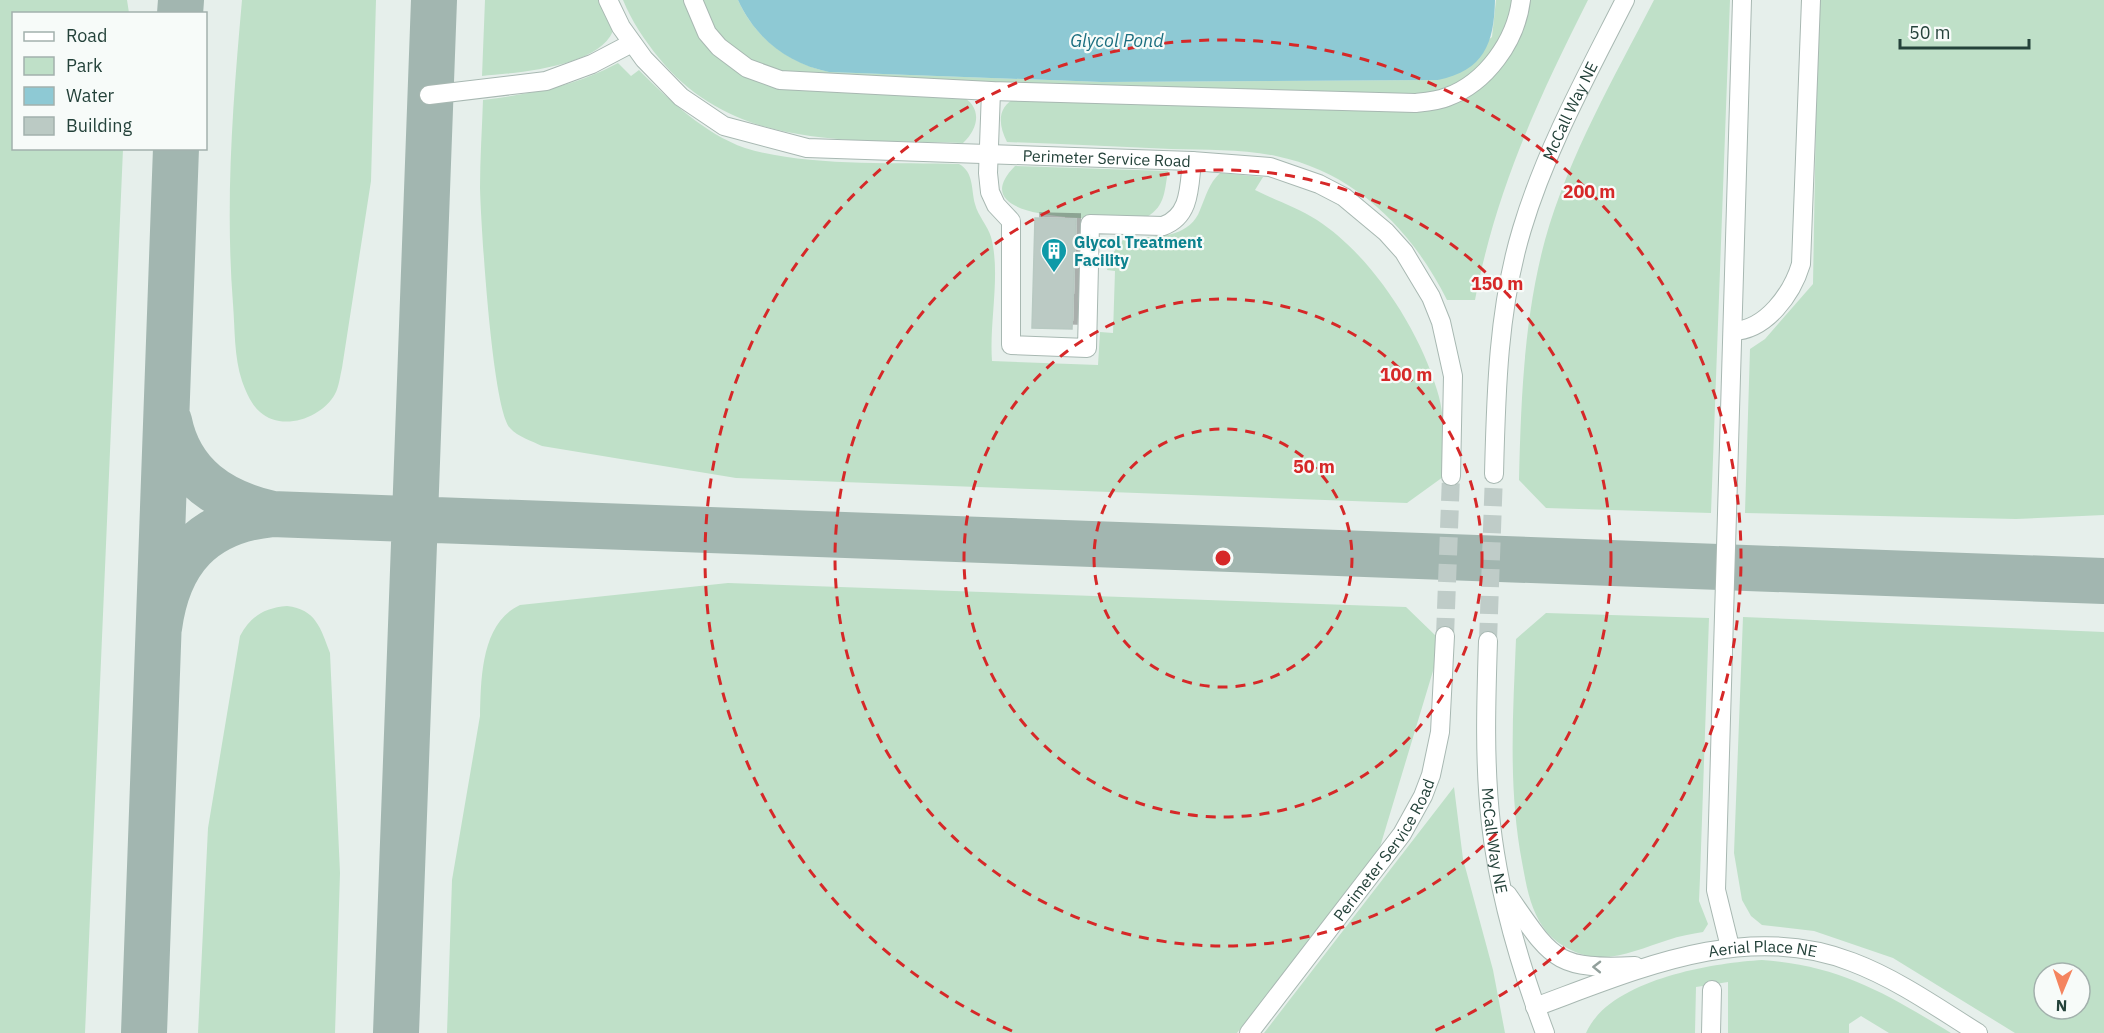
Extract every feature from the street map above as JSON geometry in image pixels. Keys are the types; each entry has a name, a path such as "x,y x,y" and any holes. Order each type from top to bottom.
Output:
{"street":[{"name":"Perimeter Service Road","path":"608,0 632,43 644,59 681,97 724,126 807,148 1192,161 1270,167 1318,184 1366,213 1404,252 1431,297 1449,350 1453,376 1450,476"},
{"path":"693,0 707,33 732,59 764,75 798,83 992,92 1379,103 1426,102 1447,98 1471,83 1496,61 1512,35 1521,0"},
{"name":"McCall Way NE","path":"1494,474 1495,409 1501,341 1510,279 1522,230 1547,158 1625,0"},
{"path":"1730,947 1716,890 1742,0"},
{"path":"1733,331 1755,327 1765,319 1792,287 1802,264 1811,0"},
{"path":"429,96 546,81 592,64 632,43"},
{"path":"992,92 990,192 996,205 1011,221 1011,345 1087,348 1090,224 1163,226 1173,223 1185,207 1192,161"},
{"name":"Perimeter Service Road","path":"1249,1033 1402,834 1423,796 1431,775 1440,732 1445,636"},
{"name":"McCall Way NE","path":"1488,640 1487,769 1491,824 1513,939 1545,1033"},
{"path":"1503,889 1545,945 1563,960 1598,968 1655,965"},
{"name":"Aerial Place NE","path":"1535,1007 1655,965 1730,947 1775,944 1798,947 1851,962 1906,989 1978,1033"},
{"path":"1711,1033 1712,990"}],"green space":[{"path":"0,0 127,0 129,12 12,12 12,150 123,150 85,1033 0,1033"},
{"path":"242,0 376,0 371,181 342,368 336,391 329,402 321,410 301,420 279,421 260,412 247,394 239,372 236,353 230,190"},
{"path":"485,0 598,0 613,31 605,43 591,53 574,60 535,70 482,76"},
{"path":"623,0 687,0 738,70 960,95 972,105 975,111 973,130 963,143 839,139 799,134 760,125 723,110 689,88 649,45 634,23"},
{"path":"700,0 738,0 754,26 775,47 801,63 830,72 1102,82 1438,80 1492,37 1496,0 1515,0 1504,34 1487,60 1462,80 1429,94 808,77 764,68 738,55 716,34"},
{"path":"1526,0 1588,0 1536,109 1507,183 1494,221 1475,300 1447,300 1417,250 1378,208 1356,190 1331,175 1305,164 1276,156 1237,151 1007,142 1002,129 1002,111 1016,98 1461,96"},
{"path":"1654,0 1730,0 1711,513 1546,508 1519,480 1525,359 1538,269 1555,208 1579,147"},
{"path":"1818,0 2104,0 2104,515 2016,519 1745,513 1750,349 1765,339 1813,284"},
{"path":"618,63 631,76 639,70 675,104 702,125 745,148 769,154 823,161 959,164 964,167 970,176 975,204 990,233 994,251 992,361 1098,365 1100,332 1113,333 1115,271 1107,270 1113,253 1125,237 1168,235 1187,227 1195,220 1210,185 1220,173 1263,177 1255,190 1310,216 1337,235 1374,273 1405,319 1429,367 1440,401 1444,433 1443,477 1407,503 736,478 542,446 517,434 510,428 504,413 493,353 480,188 483,100 553,88 585,78"},
{"path":"1015,166 1168,171 1160,205 1150,215 1143,219 1103,219 1047,215 1022,209 1006,199 1002,185"},
{"path":"728,583 1406,607 1436,636 1436,661 1380,847 1237,1033 447,1033 452,880 480,716 483,669 490,638 497,625 507,613 520,605"},
{"path":"287,606 305,611 311,616 320,628 330,653 340,873 335,1033 198,1033 208,828 240,636 259,614"},
{"path":"1546,613 1709,618 1699,901 1708,924 1703,932 1677,937 1629,953 1598,957 1588,956 1563,946 1547,932 1539,920 1527,887 1518,834 1513,779 1513,723 1516,639"},
{"path":"1743,617 2104,632 2104,1033 2015,1033 1893,958 1814,931 1762,925 1751,916 1742,900 1734,853"},
{"path":"1454,787 1463,859 1493,970 1505,1033 1264,1033"},
{"path":"1762,960 1816,968 1839,975 1883,994 1951,1033 1889,1033 1861,1016 1849,1024 1849,1033 1728,1033 1728,982 1696,987 1695,1033 1586,1033 1598,1015 1616,1000 1638,987 1690,970"}],"water":[{"name":"Glycol Pond","path":"738,0 1495,0 1492,30 1483,53 1466,69 1438,80 1102,82 829,72 800,63 775,48 754,27"}],"building":[{"name":"Glycol Treatment Facility","path":"1035,218 1076,219 1072,329 1032,328"}],"taxiway":[{"path":"180,12 181,0"},
{"path":"396,1033 434,0"},
{"path":"144,1033 176,150"},
{"path":"169,421 174,440 183,457 206,484 236,502 272,514"},
{"path":"159,628 171,582 193,548 208,535 226,525 272,514 2104,581"}],"tunnel":[{"path":"1488,641 1494,474"},
{"path":"1445,636 1451,476"}],"place":[{"name":"Glycol Treatment Facility","path":"1054,274"}]}
